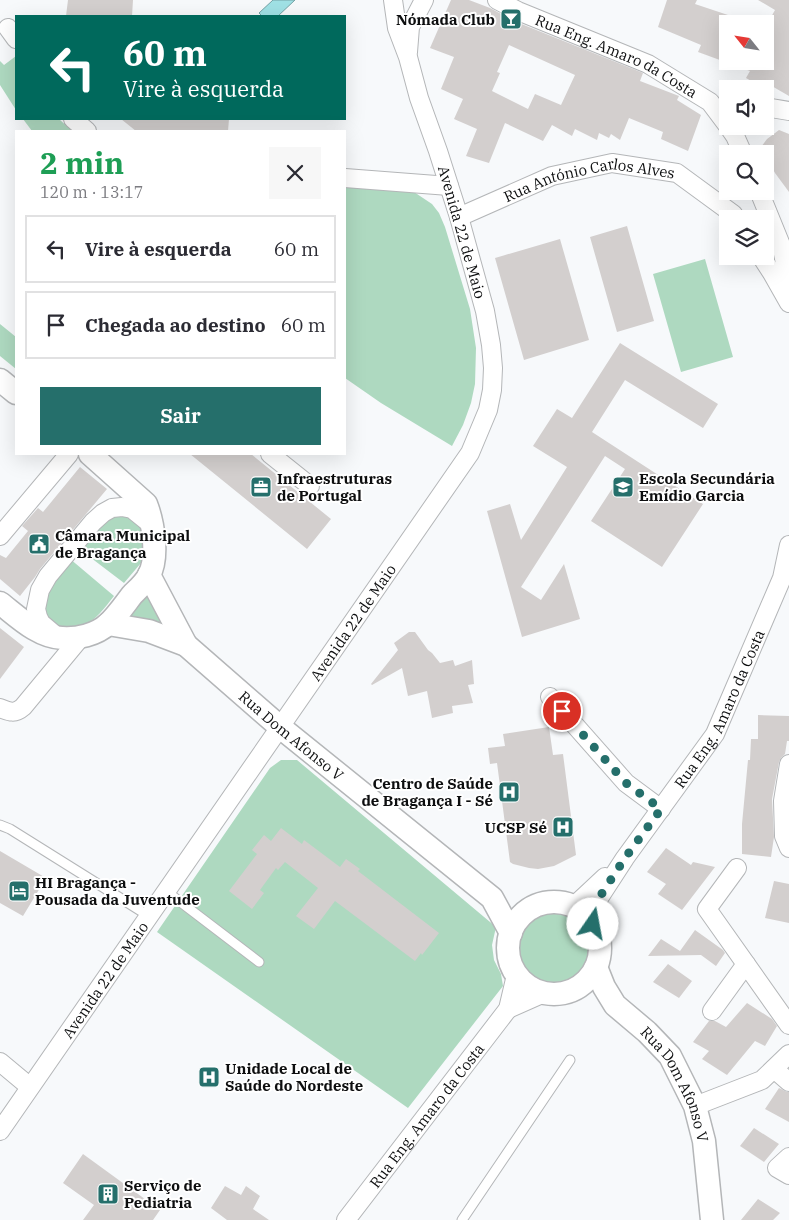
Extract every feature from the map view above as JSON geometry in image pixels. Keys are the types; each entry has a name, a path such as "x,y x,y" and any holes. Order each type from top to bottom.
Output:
{"street":[{"path":"393,0 397,28 408,57"},
{"path":"408,57 410,27 424,0"},
{"name":"Rua Eng. Amaro da Costa","path":"497,0 518,11 648,64 710,102 719,114"},
{"name":"Avenida 22 de Maio","path":"1,1126 470,453 488,410 492,390 493,368 485,311 459,217 438,151 418,98 408,57"},
{"path":"710,102 719,102"},
{"path":"774,108 789,111"},
{"path":"74,120 86,130"},
{"name":"Rua António Carlos Alves","path":"459,217 552,176 612,163 677,173 728,210"},
{"path":"346,178 449,186"},
{"path":"763,200 785,245 789,280"},
{"path":"767,265 789,303"},
{"path":"0,380 15,392"},
{"path":"0,536 68,455"},
{"path":"0,603 35,629 47,635 71,638 95,632 108,624 149,574 154,546 153,526 146,504 91,455"},
{"path":"271,455 310,486"},
{"path":"71,638 41,624 36,609 40,590 48,576 102,513 112,508 122,506 132,509 153,526"},
{"name":"Rua Eng. Amaro da Costa","path":"593,924 599,898 625,858 715,734 782,578 789,545"},
{"name":"Rua Dom Afonso V","path":"149,574 186,645"},
{"name":"Rua Dom Afonso V","path":"108,624 148,631 186,645 280,727 492,898 511,933"},
{"path":"0,708 13,712 23,707 71,638"},
{"path":"550,697 626,783 661,809"},
{"path":"789,764 783,801 784,836 789,848"},
{"name":"Rua Eng. Amaro da Costa","path":"574,906 625,858"},
{"path":"737,868 707,909 789,1025"},
{"name":"Rua Dom Afonso V","path":"492,898 533,908"},
{"path":"560,902 574,906 585,914 598,934 600,945 596,967 581,986 570,991 557,994 544,993 533,989 516,974 511,965 508,944 511,933 516,923 533,908 546,903 560,902"},
{"path":"712,1011 746,964"},
{"name":"Rua Dom Afonso V","path":"596,967 604,987 615,1004 647,1032 670,1056 696,1106 704,1141 712,1220"},
{"name":"Rua Eng. Amaro da Costa","path":"346,1220 508,1009 516,974"},
{"path":"570,991 598,996 615,1004"},
{"name":"Rua Eng. Amaro da Costa","path":"508,1009 544,993"},
{"path":"696,1106 762,1080 789,1054"},
{"path":"0,1062 30,1087"},
{"path":"774,1069 789,1082"},
{"path":"789,1157 777,1168 789,1175"}],"lane":[{"path":"0,825 10,829 149,916"},
{"path":"166,891 259,962"},
{"path":"462,1220 570,1060"}],"green space":[{"path":"15,57 15,108 0,85 0,61 4,65"},
{"path":"24,120 60,120 71,130 31,130"},
{"path":"346,186 414,192 432,204 439,213 445,227 470,309 476,348 475,384 463,425 452,446 381,403 346,379"},
{"path":"705,259 733,357 681,372 653,274"},
{"path":"0,324 15,336 15,368 0,356"},
{"path":"126,513 142,528 144,558 124,583 78,548 109,517"},
{"path":"69,558 114,596 92,621 82,626 62,630 43,618 42,599"},
{"path":"149,581 170,629 118,618"},
{"path":"281,760 297,760 496,927 492,945 494,960 501,974 503,986 408,1108 157,932 270,768"},
{"path":"555,912 575,918 585,928 591,948 585,968 575,978 555,984 535,978 525,968 519,948 525,928 535,918"}],"water":[{"path":"273,0 295,0 279,15 261,15 259,13"}],"building":[{"path":"68,0 133,0 132,15 66,15"},
{"path":"451,0 469,0 490,8 514,21 643,73 640,81 679,96 677,100 701,115 688,151 661,139 663,132 629,118 620,140 611,134 609,138 599,133 597,140 575,129 572,136 552,125 543,141 505,123 489,163 466,156 477,129 454,119 463,99 441,89 454,57 430,48","holes":["509,45 575,75 561,105 535,94 528,109 492,91 500,73 497,72"]},
{"path":"667,0 697,0 695,4 728,15 719,15 719,60 698,52 701,45 658,27"},
{"path":"758,0 789,0 789,96 774,87 774,80 750,80 746,78 750,71 747,70 774,70 774,15 772,15 775,10"},
{"path":"122,120 229,120 228,130 135,130"},
{"path":"779,130 789,134 789,192 774,171 774,145 762,145"},
{"path":"627,226 654,321 617,332 590,237"},
{"path":"560,239 589,340 524,360 495,258"},
{"path":"620,343 718,404 703,428 625,380 592,432 703,504 662,567 591,521 625,469 605,456 521,587 541,600 564,564 580,619 522,637 487,511 510,504 521,540 567,467 533,446 557,409 572,418"},
{"name":"Infraestruturas de Portugal","path":"191,455 252,455 331,519 307,549"},
{"name":"Câmara Municipal de Bragança","path":"80,467 107,489 40,569 20,596 0,579 0,555 6,558 28,531 22,526 38,508 43,512"},
{"path":"0,628 24,647 0,679"},
{"path":"409,632 415,632 440,663 453,660 455,666 472,660 474,684 468,685 473,703 452,706 453,713 432,718 427,691 408,696 402,668 371,684 398,650 394,643"},
{"path":"758,715 789,716 789,741 787,741 785,754 779,762 772,799 774,837 771,857 742,854 742,824 748,760 750,760 751,739 758,739"},
{"path":"549,727 553,755 563,754 576,855 554,866 538,869 510,862 497,763 490,764 488,748 505,746 503,734"},
{"path":"281,828 302,844 304,840 340,867 346,859 360,869 358,871 439,933 422,955 421,953 415,961 335,901 314,929 296,916 318,888 285,862 278,870 276,868 260,890 264,893 252,909 229,891 257,854 252,850 264,835 271,841"},
{"path":"666,848 691,865 693,862 715,867 682,910 658,894 666,884 647,872"},
{"name":"HI Bragança - Pousada da Juventude","path":"0,851 46,878 23,916 0,903"},
{"path":"774,881 789,884 789,923 765,918"},
{"path":"695,930 725,953 716,966 701,955 648,956 661,939 680,951"},
{"path":"668,964 692,981 679,998 653,982"},
{"path":"747,1003 772,1019 777,1026 765,1046 755,1041 727,1075 702,1059 709,1051 693,1042 709,1021 715,1021 726,1027"},
{"path":"779,1088 789,1092 789,1122 765,1109"},
{"path":"754,1128 779,1144 764,1162 740,1146"},
{"name":"Serviço de Pediatria","path":"83,1154 160,1210 153,1220 83,1220 94,1205 63,1183"},
{"path":"225,1186 241,1195 246,1186 260,1196 253,1209 269,1220 227,1220 211,1208"},
{"path":"758,1199 780,1213 773,1220 741,1220"}],"place":[{"name":"Nómada Club","path":"511,19"},
{"name":"Infraestruturas de Portugal","path":"261,487"},
{"name":"Escola Secundária Emídio Garcia","path":"623,487"},
{"name":"Câmara Municipal de Bragança","path":"39,544"},
{"name":"Centro de Saúde de Bragança I - Sé","path":"509,792"},
{"name":"UCSP Sé","path":"563,827"},
{"name":"HI Bragança - Pousada da Juventude","path":"19,891"},
{"name":"Unidade Local de Saúde do Nordeste","path":"209,1077"},
{"name":"Serviço de Pediatria","path":"108,1194"}],"route":[{"path":"562,711 626,783 661,809 625,858 599,898 593,924"}]}
